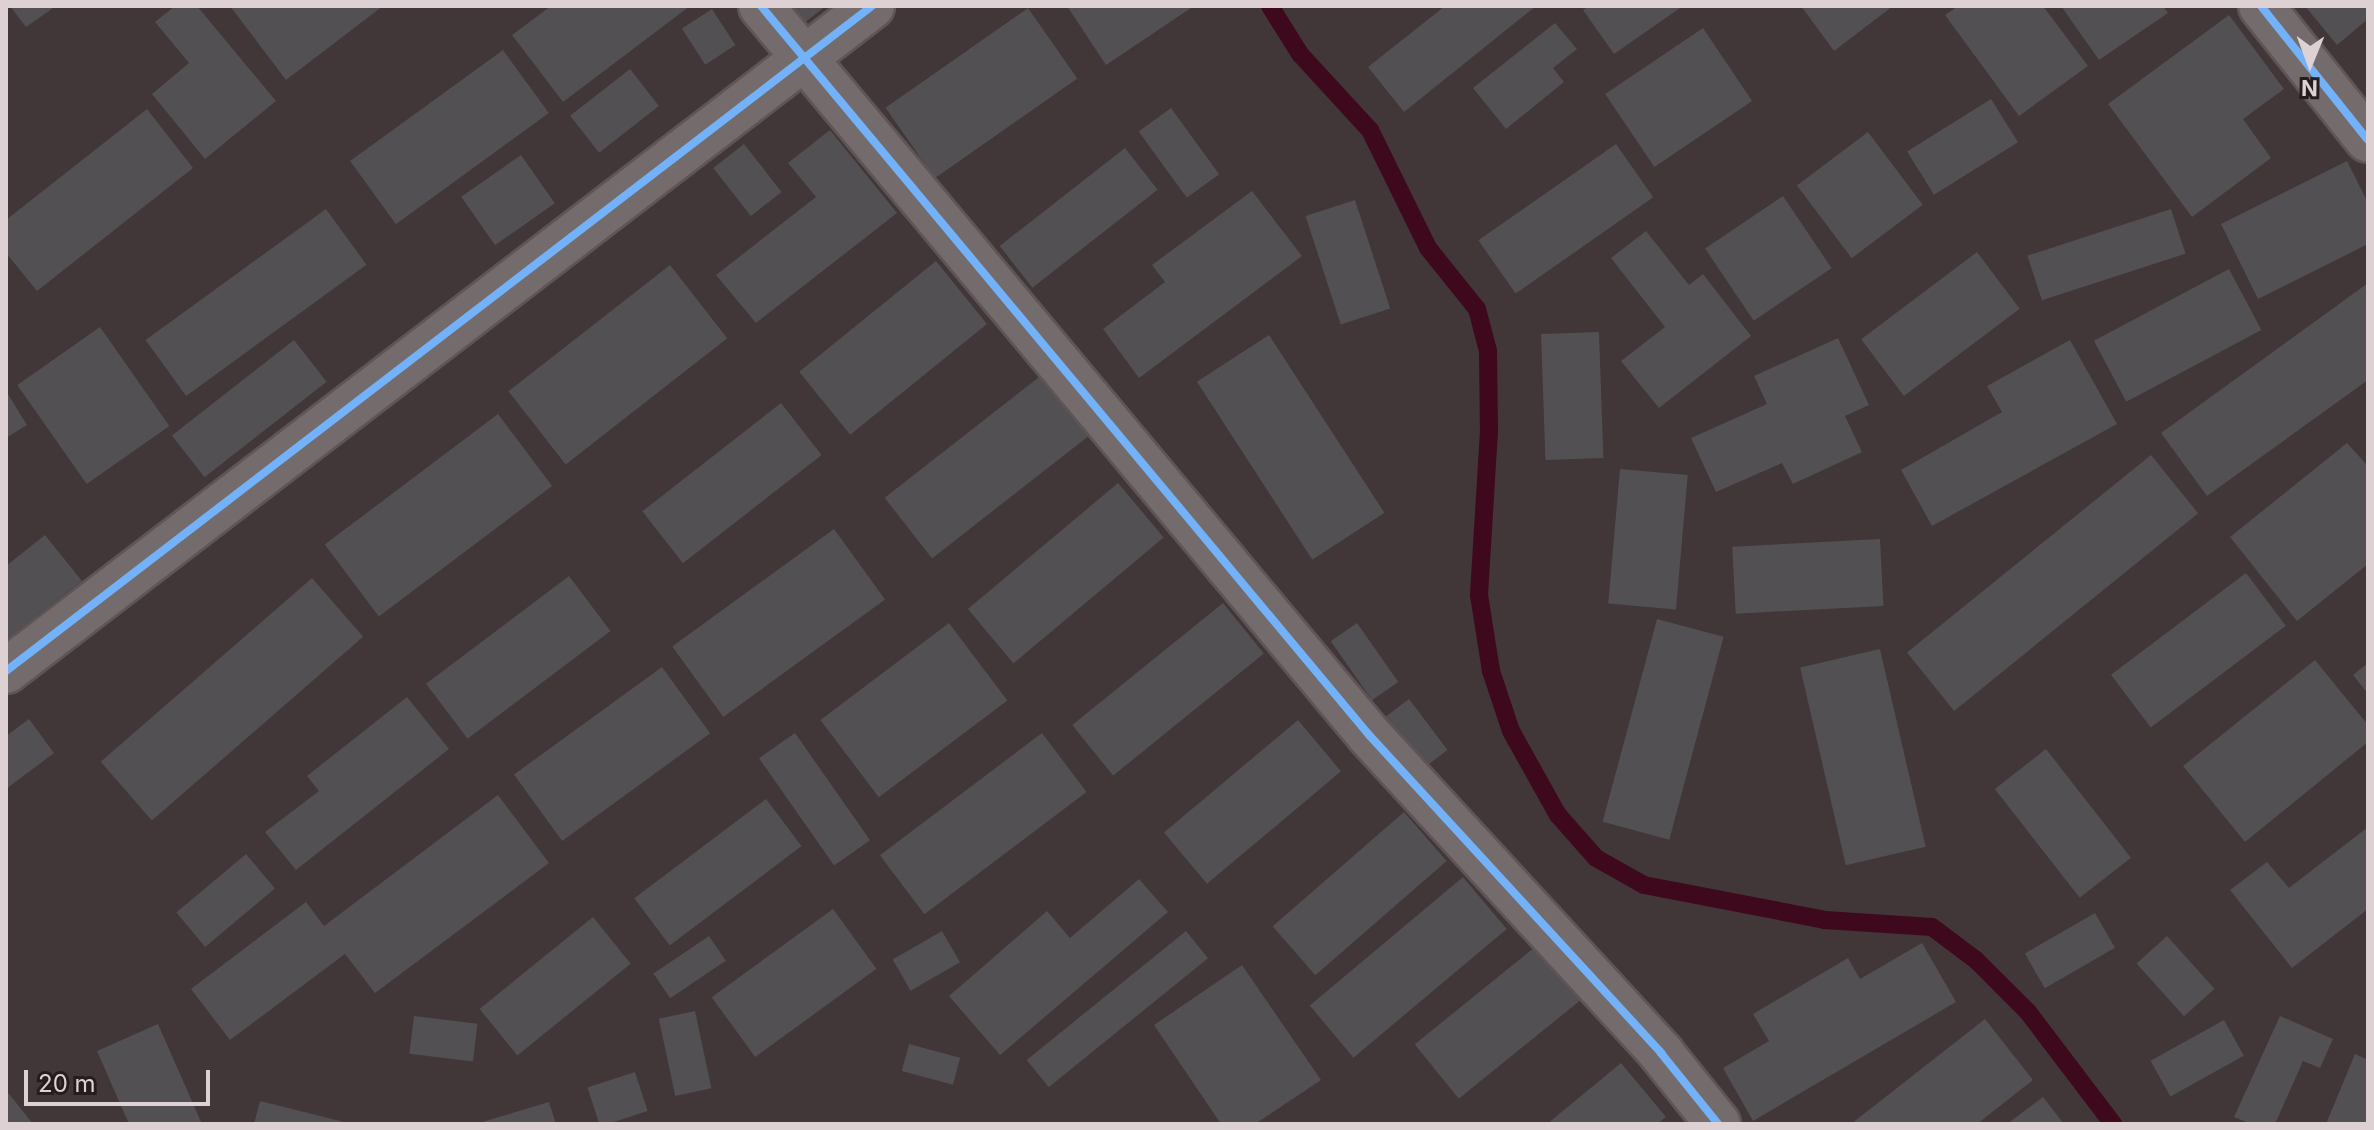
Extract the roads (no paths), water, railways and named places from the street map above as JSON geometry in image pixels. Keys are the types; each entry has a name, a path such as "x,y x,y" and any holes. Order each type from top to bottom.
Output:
{"street":[{"path":"761,6 1369,735 1661,1053 1718,1124"},
{"path":"6,671 805,61 872,6"},
{"path":"2261,6 2368,140"}],"waterway":[{"path":"1270,6 1300,54 1370,130 1428,248 1477,309 1488,351 1489,431 1479,595 1491,671 1511,731 1558,815 1596,858 1644,885 1825,920 1932,927 1976,960 2028,1012 2113,1124"}]}
